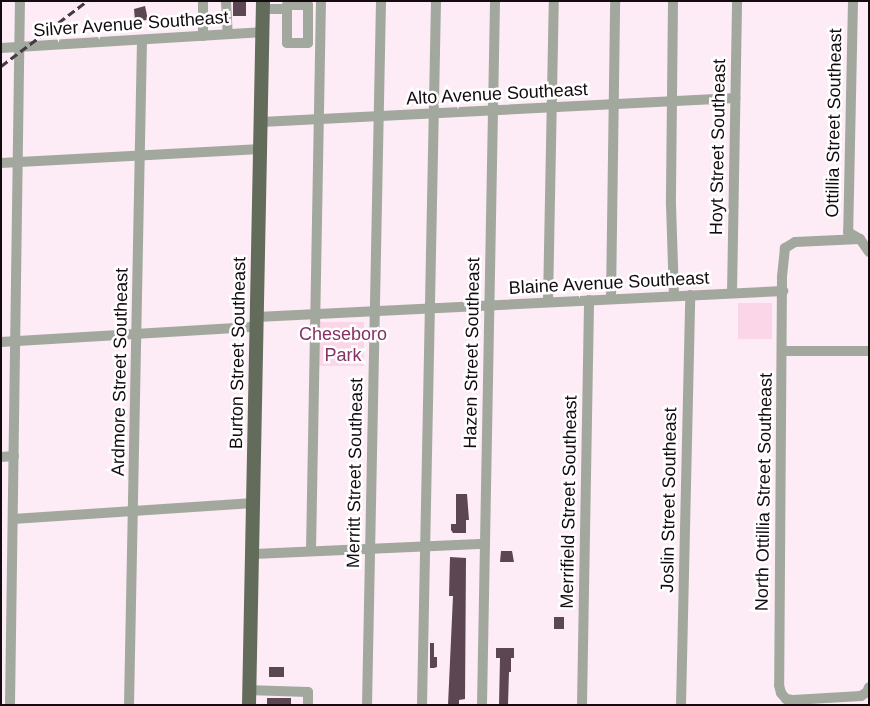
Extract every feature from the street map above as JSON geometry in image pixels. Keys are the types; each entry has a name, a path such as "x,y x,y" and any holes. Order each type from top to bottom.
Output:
{"main road":[{"name":"Burton Street Southeast","path":"249,705 263,5"}],"street":[{"path":"10,705 6,624 13,538 14,341 20,1"},
{"path":"203,1 203,36"},
{"path":"226,1 228,34"},
{"path":"311,551 321,1"},
{"name":"Merritt Street Southeast","path":"366,705 381,1"},
{"path":"422,705 436,1"},
{"name":"Hazen Street Southeast","path":"482,705 495,1"},
{"path":"548,302 554,1"},
{"path":"611,299 615,1"},
{"path":"672,1 671,101 674,296"},
{"name":"Hoyt Street Southeast","path":"732,293 737,1"},
{"name":"Ottillia Street Southeast","path":"853,1 848,232 860,239"},
{"path":"263,5 287,10"},
{"name":"Silver Avenue Southeast","path":"1,48 262,32"},
{"name":"Ardmore Street Southeast","path":"129,705 142,40"},
{"name":"Alto Avenue Southeast","path":"261,122 735,98"},
{"path":"1,163 140,154 260,150"},
{"path":"860,239 869,252"},
{"name":"North Ottillia Street Southeast","path":"822,702 786,699 778,685 785,248 795,242 860,239"},
{"name":"Blaine Avenue Southeast","path":"1,342 137,334 316,314 783,290"},
{"name":"Joslin Street Southeast","path":"681,705 690,295"},
{"name":"Merrifield Street Southeast","path":"582,705 589,300"},
{"path":"782,351 869,351"},
{"path":"1,457 14,456"},
{"path":"13,518 253,503"},
{"path":"1,539 13,538"},
{"path":"252,554 485,544"},
{"path":"822,702 861,696 867,692 869,687"},
{"path":"249,690 308,692 308,705"}],"green space":[{"path":"738,303 772,303 772,339 738,339"},
{"name":"Cheseboro Park","path":"318,322 364,322 364,366 318,366"}],"building":[{"path":"233,1 246,1 246,16 233,16"},
{"path":"145,6 148,20 135,21 134,9"},
{"path":"456,494 467,494 469,520 466,520 466,533 453,533 451,530 451,524 456,524"},
{"path":"501,551 512,551 514,562 500,562"},
{"path":"450,557 466,558 465,699 459,700 459,705 448,705 453,596 449,596"},
{"path":"554,617 564,617 564,629 554,629"},
{"path":"430,643 434,643 434,657 437,657 437,667 434,668 430,668"},
{"path":"496,648 514,648 514,658 511,658 511,672 509,672 508,705 499,705 500,658 496,658"},
{"path":"269,667 284,667 284,677 269,677"},
{"path":"267,698 291,698 291,705 267,705"}],"railway":[{"path":"1,66 87,1"}]}
